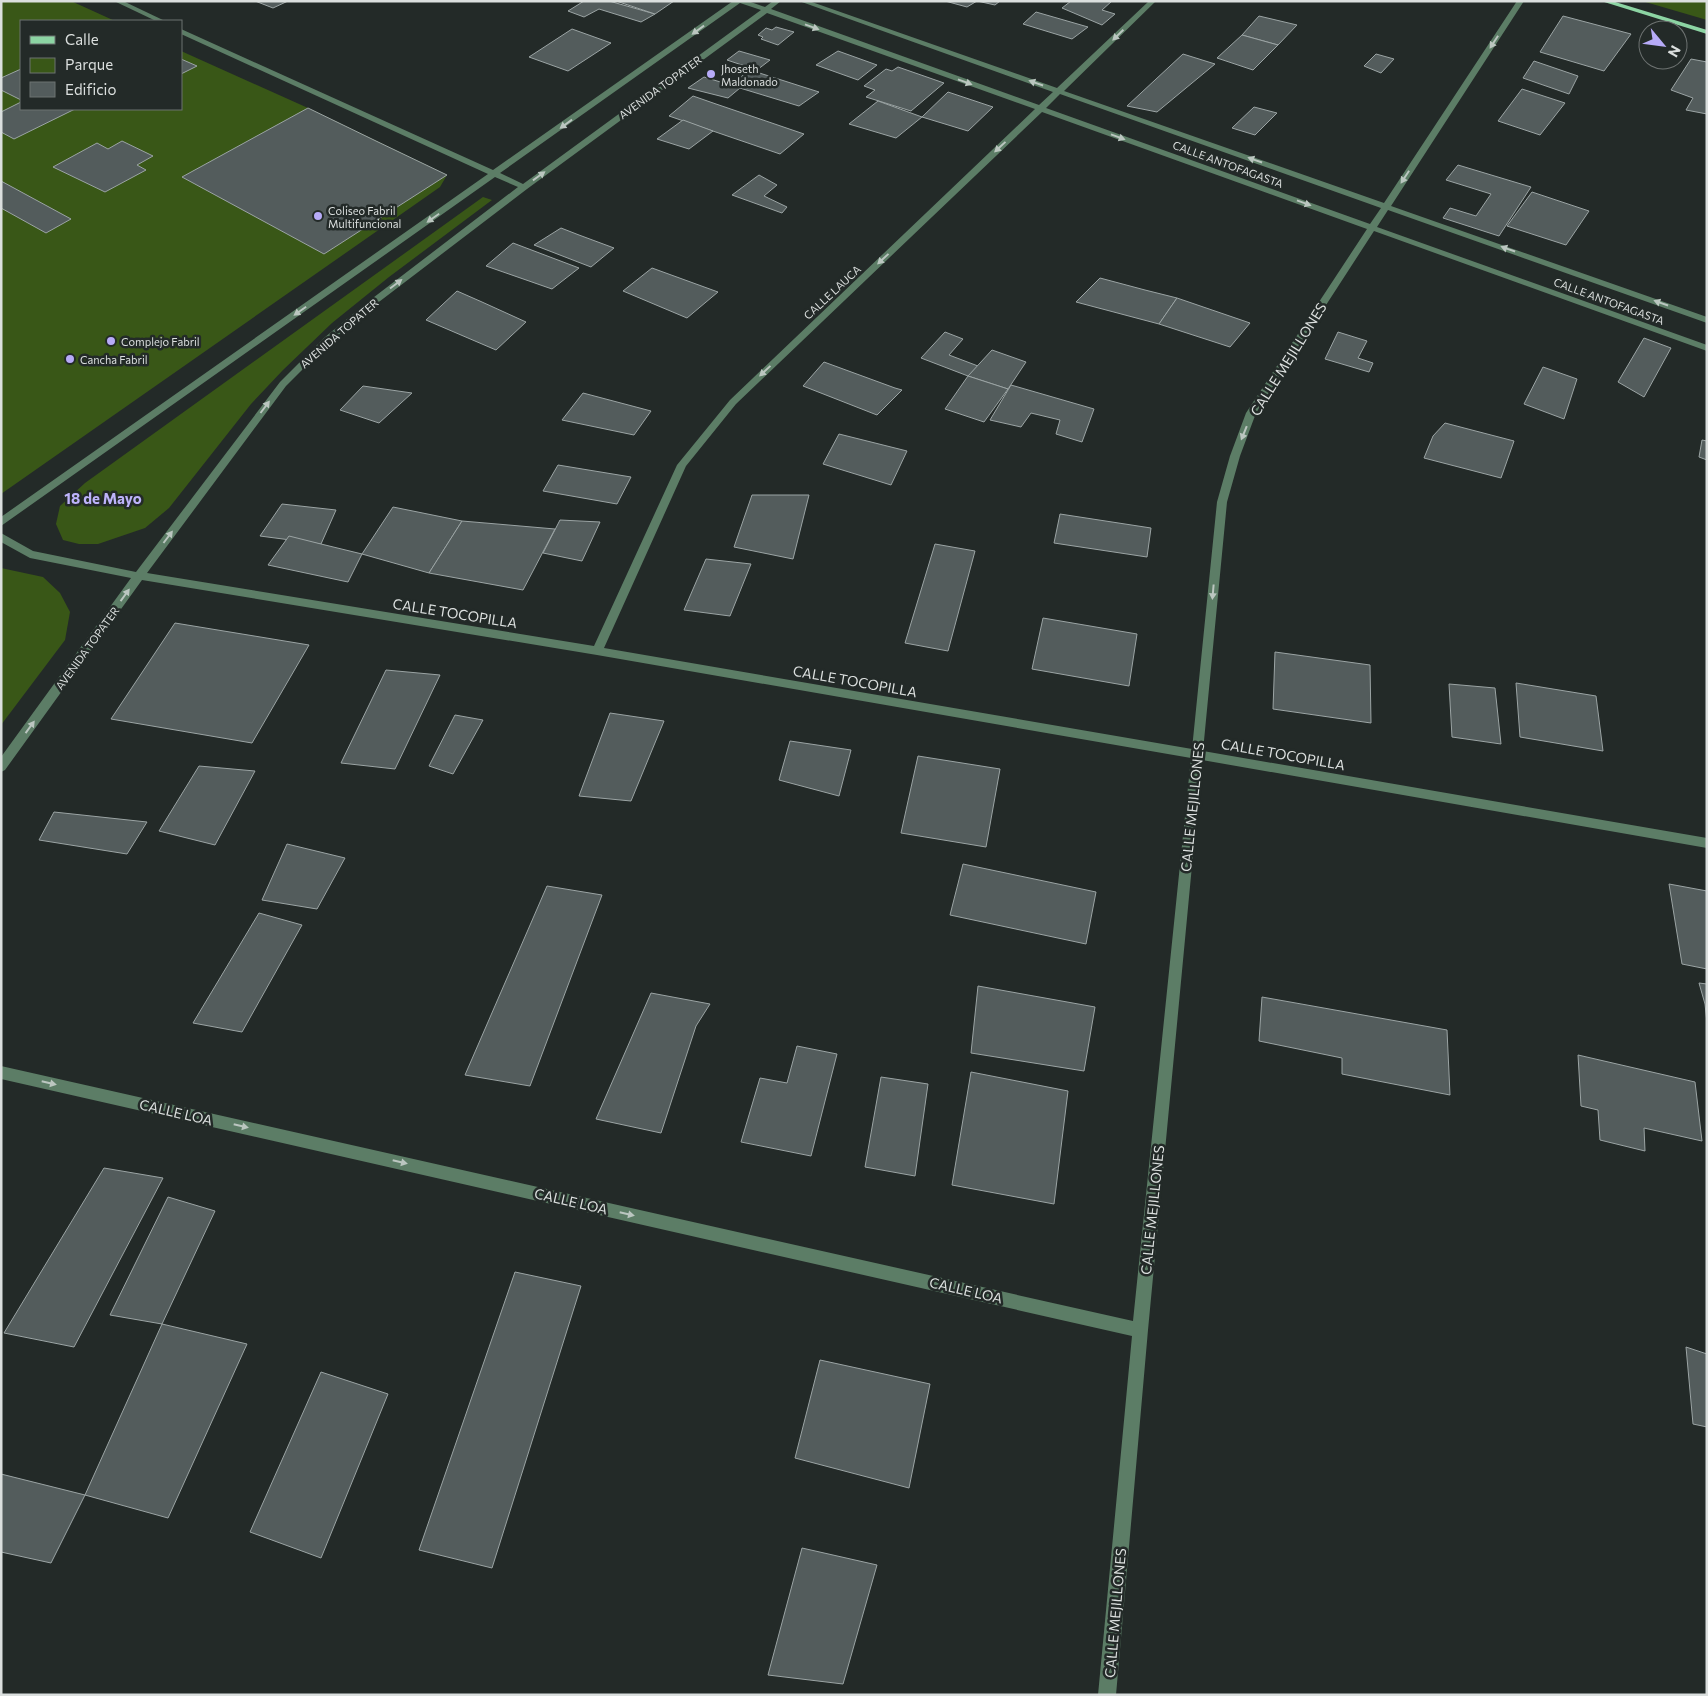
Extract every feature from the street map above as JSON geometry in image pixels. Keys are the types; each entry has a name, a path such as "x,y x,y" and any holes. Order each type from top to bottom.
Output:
{"main road":[{"path":"1604,1 1707,32"}],"street":[{"path":"117,1 159,20"},
{"name":"CALLE ANTOFAGASTA","path":"739,1 1707,348"},
{"name":"AVENIDA TOPATER","path":"1,522 739,1"},
{"name":"AVENIDA TOPATER","path":"1,766 138,576 283,384 327,340 368,306 524,187 778,1"},
{"name":"CALLE ANTOFAGASTA","path":"802,1 1707,320"},
{"name":"CALLE LAUCA","path":"597,651 682,465 733,402 1153,1"},
{"name":"CALLE MEJILLONES","path":"1107,1695 1140,1330 1222,502 1235,456 1251,414 1521,1"},
{"path":"182,31 524,187"},
{"name":"CALLE TOCOPILLA","path":"1,537 30,554 138,576 597,651 1707,843"},
{"name":"CALLE LOA","path":"1,1072 1140,1330"}],"green space":[{"name":"Complejo Fabril","path":"1,1 71,1 113,20 20,20 20,110 182,110 182,51 308,108 447,175 440,187 1,494"},
{"path":"1642,1 1707,1 1707,20"},
{"path":"483,197 492,200 389,277 332,323 283,370 251,404 169,508 145,528 98,544 79,544 63,540 56,524 60,506 85,483"},
{"path":"1,568 43,577 60,593 70,612 65,640 1,725"}],"building":[{"path":"255,1 288,1 273,8"},
{"path":"584,1 609,1 655,14 641,22 599,9 584,17 568,11"},
{"path":"616,1 674,1 655,14"},
{"path":"945,1 977,1 967,7"},
{"path":"977,1 1000,1 995,5"},
{"path":"1071,1 1112,1 1102,10 1115,14 1102,25 1062,8"},
{"path":"1036,12 1088,27 1072,39 1023,24"},
{"path":"1259,16 1297,25 1278,45 1242,35"},
{"path":"1563,16 1631,34 1604,71 1540,52"},
{"path":"776,27 794,32 778,45 761,39 763,37 758,35 766,28 772,30"},
{"path":"572,29 611,43 568,71 529,57"},
{"path":"1242,35 1278,45 1253,70 1217,58"},
{"path":"739,51 770,60 757,70 727,60"},
{"path":"838,51 877,65 858,80 816,65"},
{"path":"1183,54 1215,64 1157,112 1127,106"},
{"path":"1376,54 1394,59 1381,73 1364,66"},
{"path":"182,59 197,66 182,74"},
{"path":"1691,59 1707,62 1707,114 1686,110 1693,98 1671,90 1684,70 1688,70 1688,64"},
{"path":"1534,61 1578,76 1569,94 1523,78"},
{"path":"898,67 944,83 911,111 866,97 875,90 864,86 886,69 892,71"},
{"path":"20,69 20,100 1,90 1,78"},
{"path":"750,70 819,92 799,106 730,85"},
{"path":"704,77 740,88 728,98 688,88"},
{"path":"1522,89 1565,103 1540,135 1498,121"},
{"path":"948,92 993,107 968,131 922,117"},
{"path":"693,96 804,134 780,154 669,116"},
{"path":"878,101 922,117 896,138 849,124"},
{"path":"20,102 20,110 73,110 14,139 1,132 1,112"},
{"path":"1254,107 1277,113 1255,135 1232,128"},
{"name":"Coliseo Fabril Multifuncional","path":"308,108 447,175 324,254 182,177"},
{"path":"683,120 713,131 689,149 657,139"},
{"path":"122,141 153,156 137,165 146,170 105,192 53,167 97,143 108,149"},
{"path":"1458,165 1531,187 1499,236 1443,218 1450,208 1476,216 1491,194 1446,180"},
{"path":"759,175 777,185 764,196 787,207 782,213 732,195"},
{"path":"1,181 71,219 46,233 1,208"},
{"path":"1532,192 1589,211 1566,245 1507,226"},
{"path":"561,228 614,248 591,267 534,245"},
{"path":"513,243 579,268 552,289 486,266"},
{"path":"652,268 718,292 687,318 623,291"},
{"path":"1100,278 1177,298 1159,324 1076,302"},
{"path":"457,291 526,322 496,350 426,320"},
{"path":"1177,298 1250,323 1230,347 1159,324"},
{"path":"945,332 963,339 949,355 978,366 968,376 921,358"},
{"path":"1338,332 1367,341 1358,358 1373,363 1369,372 1325,359"},
{"path":"1644,338 1671,348 1644,397 1618,382"},
{"path":"992,350 1026,362 1008,389 968,376"},
{"path":"824,362 902,390 877,415 803,386"},
{"path":"1543,367 1577,379 1564,419 1524,404"},
{"path":"968,376 1008,389 984,422 945,409"},
{"path":"1011,385 1094,409 1082,442 1056,434 1060,420 1031,413 1021,427 990,420"},
{"path":"363,386 412,393 379,423 340,410"},
{"path":"583,393 651,411 634,435 562,420"},
{"path":"1445,423 1514,441 1501,478 1424,458 1433,436"},
{"path":"839,434 907,451 891,485 823,464"},
{"path":"1702,440 1707,441 1707,460 1699,457"},
{"path":"558,465 631,477 617,504 543,491"},
{"path":"752,495 809,495 793,559 734,547"},
{"path":"282,504 336,510 321,544 260,536"},
{"path":"393,507 462,521 429,573 362,554"},
{"path":"1060,514 1151,528 1147,557 1054,543"},
{"path":"560,520 600,522 582,561 543,553"},
{"path":"462,521 555,529 523,590 429,573"},
{"path":"289,536 362,554 348,582 268,565"},
{"path":"935,544 975,551 948,651 905,643"},
{"path":"706,559 751,564 730,616 684,610"},
{"path":"1043,618 1137,634 1129,686 1032,669"},
{"path":"175,623 309,645 252,743 111,719"},
{"path":"1275,652 1370,665 1371,723 1273,709"},
{"path":"386,670 440,675 395,769 341,763"},
{"path":"1516,683 1596,696 1603,751 1520,737"},
{"path":"1449,684 1495,688 1501,744 1452,737"},
{"path":"610,713 664,721 631,801 579,796"},
{"path":"455,715 483,720 453,774 429,766"},
{"path":"790,741 851,750 839,796 779,780"},
{"path":"918,756 1000,769 986,847 901,833"},
{"path":"199,766 255,771 215,845 159,831"},
{"path":"54,812 147,822 127,854 39,840"},
{"path":"287,844 345,858 317,909 262,900"},
{"path":"963,864 1096,892 1086,944 950,915"},
{"path":"1669,884 1707,891 1707,969 1682,964"},
{"path":"547,886 602,895 530,1086 465,1075"},
{"path":"259,913 302,925 242,1032 193,1023"},
{"path":"1699,983 1707,984 1707,1023 1705,1004"},
{"path":"978,986 1095,1007 1084,1071 971,1053"},
{"path":"651,993 710,1004 696,1026 661,1133 596,1119"},
{"path":"1262,997 1447,1030 1450,1095 1342,1074 1342,1058 1259,1041"},
{"path":"797,1046 837,1054 811,1156 741,1142 760,1078 787,1083"},
{"path":"1578,1055 1695,1082 1702,1141 1644,1128 1645,1151 1600,1140 1598,1110 1581,1106"},
{"path":"971,1072 1068,1091 1054,1204 952,1185"},
{"path":"881,1077 928,1084 915,1176 865,1167"},
{"path":"104,1168 163,1178 74,1347 4,1333"},
{"path":"168,1197 215,1211 162,1324 110,1315"},
{"path":"515,1272 581,1286 492,1568 419,1550"},
{"path":"162,1324 247,1344 168,1518 85,1495"},
{"path":"1686,1347 1707,1354 1707,1427 1693,1424"},
{"path":"820,1360 930,1384 909,1488 795,1458"},
{"path":"321,1372 388,1394 321,1558 250,1532"},
{"path":"1,1474 85,1495 51,1563 1,1552"},
{"path":"802,1548 877,1565 843,1684 768,1675"}],"place":[{"name":"Jhoseth Maldonado","path":"711,74"},
{"name":"Coliseo Fabril Multifuncional","path":"318,216"},
{"name":"Complejo Fabril","path":"111,341"},
{"name":"Cancha Fabril","path":"70,359"}],"district":[{"name":"18 de Mayo","path":"103,498"}]}
